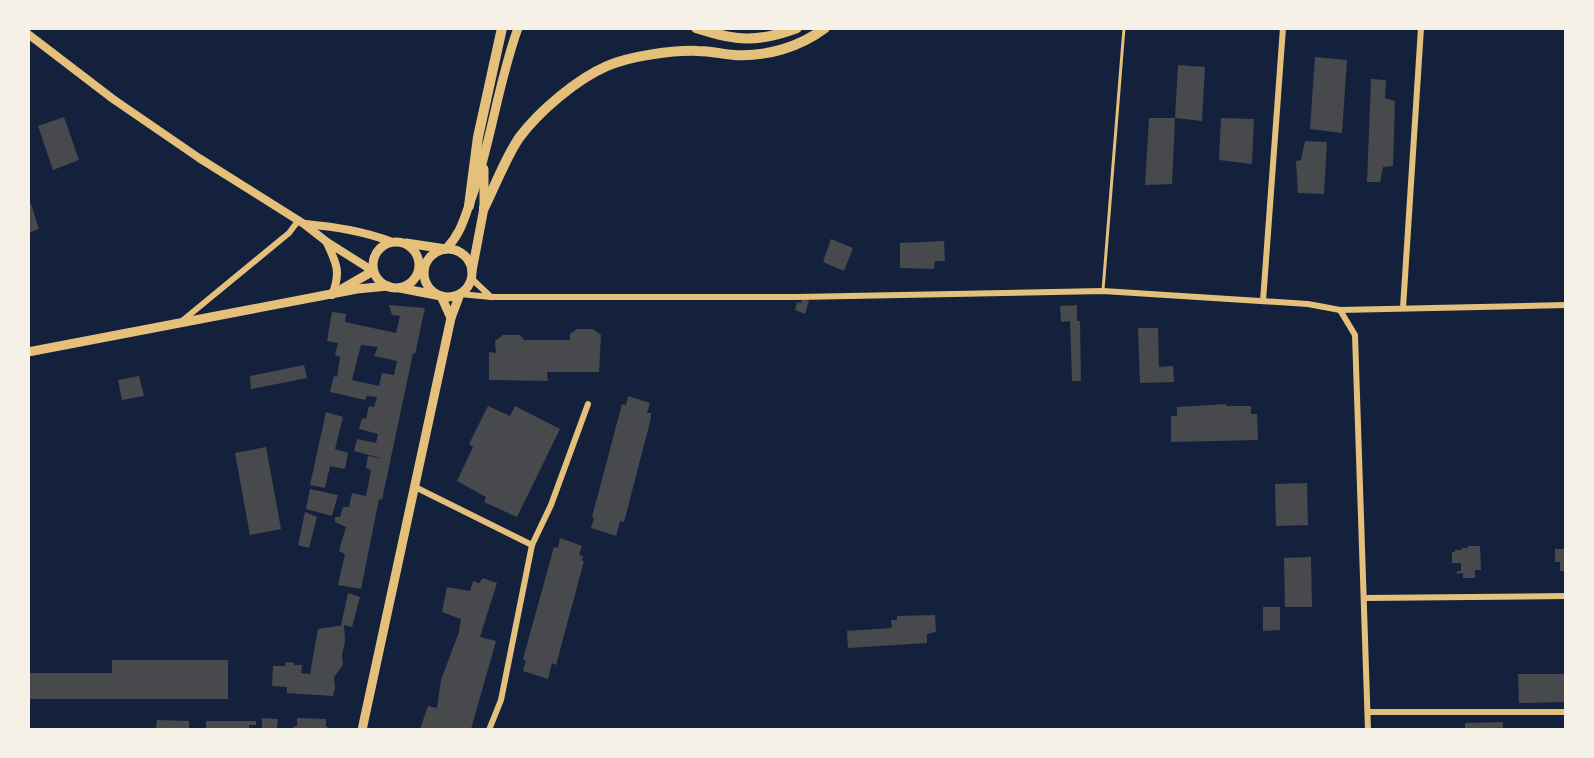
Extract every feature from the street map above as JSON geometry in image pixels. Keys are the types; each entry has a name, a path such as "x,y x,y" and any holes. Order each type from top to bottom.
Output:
{"highway":[{"path":"469,206 476,147 502,28"},
{"path":"696,28 723,38 748,40 776,36 797,28"},
{"path":"484,208 519,139 547,106 572,87 608,66 659,53 697,51 737,55 782,50 814,36 825,28"}],"main road":[{"path":"451,318 441,296 429,288 424,274 428,260 439,251 446,249 456,238 465,222 484,162 497,103 518,28"},
{"path":"472,275 465,256 446,249 392,242 384,244 374,256 373,271 381,283 447,297 460,294 465,290 472,275 484,208 484,162"},
{"path":"28,352 357,289 393,287 410,283 418,272 419,265 416,252 406,243"},
{"path":"333,295 373,271"},
{"path":"362,729 451,318 460,294"}],"street":[{"path":"1263,301 1283,28"},
{"path":"1403,308 1421,28"},
{"path":"28,34 112,99 373,271"},
{"path":"179,323 301,223 333,226 392,242"},
{"path":"327,242 337,270 338,281 333,295"},
{"path":"472,275 491,297"},
{"path":"460,294 491,297 797,297 1103,291 1308,304 1340,310 1566,304"},
{"path":"1340,310 1355,335 1368,729"},
{"path":"489,729 501,700 532,546 551,505 588,404"},
{"path":"415,487 532,546"},
{"path":"1364,598 1566,596"},
{"path":"1368,712 1566,712"}],"lane":[{"path":"1103,291 1124,28"}],"building":[{"path":"1315,57 1347,60 1342,133 1310,129"},
{"path":"1178,65 1205,67 1202,121 1175,118"},
{"path":"1371,79 1386,80 1385,98 1395,101 1393,166 1383,167 1380,182 1367,182"},
{"path":"64,117 79,160 53,170 38,126"},
{"path":"1149,118 1175,118 1172,184 1145,185"},
{"path":"1221,118 1254,119 1252,164 1219,160"},
{"path":"1305,141 1327,142 1324,194 1298,193 1296,161 1301,160"},
{"path":"31,204 39,229 28,233 28,205"},
{"path":"831,239 853,248 844,271 823,262"},
{"path":"944,241 945,261 935,261 934,269 900,268 900,243"},
{"path":"803,298 809,301 805,314 795,310 797,302 801,303"},
{"path":"389,305 425,308 415,354 413,353 382,500 379,499 361,589 338,585 345,554 339,551 346,527 335,522 335,517 340,517 343,507 349,507 352,493 366,496 371,470 366,468 368,456 384,459 354,451 357,439 376,443 378,434 359,429 362,418 366,419 369,406 374,407 377,397 367,396 365,400 330,392 334,376 337,377 340,357 335,355 338,343 327,341 332,312 346,314 345,322 396,333 400,316 392,315","holes":["361,345 378,347 374,356 397,361 394,375 382,373 379,386 352,380"]},
{"path":"1077,305 1077,321 1080,321 1081,381 1072,381 1070,321 1061,322 1060,306"},
{"path":"1138,328 1158,328 1159,367 1173,366 1174,382 1140,383"},
{"path":"577,329 593,329 601,335 599,372 547,372 548,381 489,380 489,352 496,353 495,341 503,335 520,335 524,340 570,340 570,334"},
{"path":"304,365 307,378 251,389 250,376"},
{"path":"139,376 144,396 122,400 118,380"},
{"path":"628,396 650,403 647,413 651,413 651,418 624,522 620,521 616,536 591,528 622,404 626,405"},
{"path":"1226,404 1226,406 1251,406 1251,414 1257,414 1258,440 1171,442 1171,416 1177,416 1177,407"},
{"path":"488,406 510,416 515,406 560,429 517,517 484,502 486,497 457,481 473,447 469,444"},
{"path":"326,412 343,417 335,449 348,453 345,469 330,466 325,488 310,485"},
{"path":"266,447 281,529 250,535 235,453"},
{"path":"1307,483 1308,525 1276,526 1275,484"},
{"path":"310,489 338,495 332,516 306,509"},
{"path":"305,512 317,517 309,548 298,545"},
{"path":"560,538 582,546 579,555 583,556 582,561 584,561 556,665 552,663 548,679 523,671 526,661 523,659 554,547 558,548"},
{"path":"1468,546 1480,546 1481,570 1475,570 1475,578 1463,578 1463,573 1457,574 1457,571 1461,571 1461,563 1452,563 1452,552 1468,548"},
{"path":"1555,549 1566,549 1566,571 1560,571 1560,562 1555,562"},
{"path":"1311,557 1312,607 1285,607 1284,558"},
{"path":"483,578 497,583 480,637 496,641 471,729 420,729 428,706 437,708 441,680 459,632 461,619 442,612 447,587 470,591 473,581 479,583"},
{"path":"348,593 360,597 352,627 341,625"},
{"path":"1263,607 1280,607 1280,630 1263,631"},
{"path":"935,615 936,632 927,634 927,643 848,648 847,631 892,628 891,620 897,620 897,616"},
{"path":"344,625 343,665 334,677 333,696 287,693 287,687 272,686 273,666 285,666 286,662 294,663 294,665 302,665 301,673 310,674 318,629"},
{"path":"112,660 228,660 228,699 28,699 28,673 112,673"},
{"path":"1518,674 1566,674 1566,702 1519,703"},
{"path":"262,718 278,719 277,729 262,729"},
{"path":"297,718 326,719 328,729 294,729 294,726 297,726"},
{"path":"157,720 189,721 189,729 156,729"},
{"path":"206,721 256,721 256,725 249,725 249,729 206,729"},
{"path":"1503,722 1503,729 1465,729 1465,723"}]}
